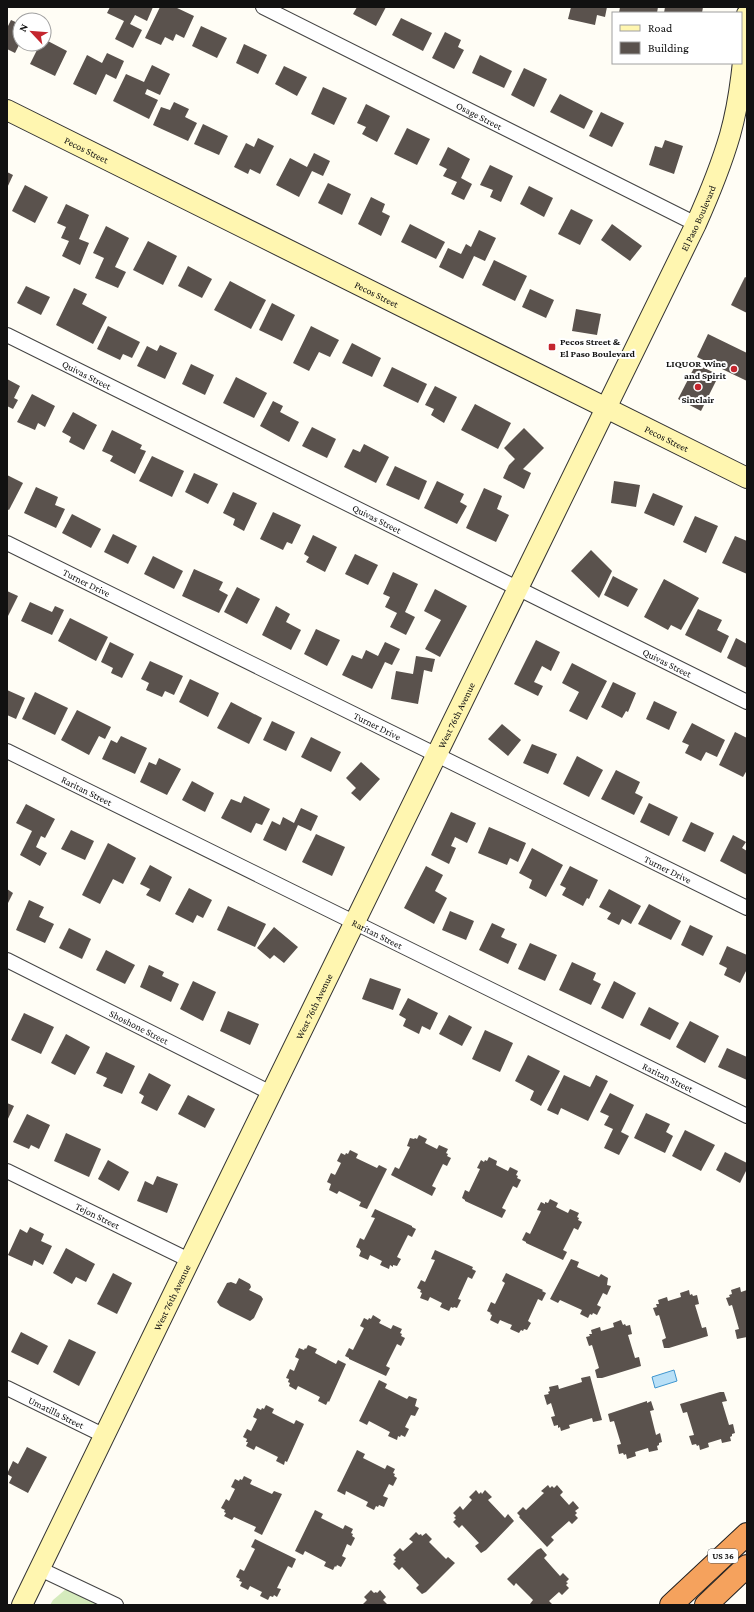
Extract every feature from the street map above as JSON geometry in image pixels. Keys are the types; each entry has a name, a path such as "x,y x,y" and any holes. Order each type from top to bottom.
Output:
{"highway":[{"path":"699,1578 747,1527"},
{"name":"US 36","path":"670,1605 747,1534"},
{"path":"706,1605 747,1566"}],"street":[{"name":"Osage Street","path":"263,7 696,224"},
{"name":"El Paso Boulevard","path":"742,62 747,14"},
{"name":"El Paso Boulevard","path":"606,409 696,224 713,185 730,134 739,91 742,64"},
{"name":"Pecos Street","path":"7,110 747,478"},
{"name":"Quivas Street","path":"7,335 747,702"},
{"name":"West 76th Avenue","path":"22,1605 189,1260 606,409"},
{"name":"Turner Drive","path":"7,543 747,908"},
{"name":"Raritan Street","path":"7,751 747,1116"},
{"name":"Shoshone Street","path":"7,960 271,1093"},
{"name":"Tejon Street","path":"7,1171 189,1260"},
{"name":"Umatilla Street","path":"7,1388 105,1436"},
{"path":"40,1569 116,1605"}],"green space":[{"path":"66,1589 99,1605 50,1605 53,1600"}],"water":[{"path":"674,1370 677,1381 655,1388 652,1377"}],"building":[{"path":"110,7 153,7 147,21 135,15 130,24 142,30 133,48 115,39 124,21 107,13"},
{"path":"160,7 175,7 194,16 184,38 176,34 173,41 165,37 161,45 145,38"},
{"path":"357,7 386,7 376,26 353,14"},
{"path":"571,7 607,7 605,17 597,15 595,25 568,19"},
{"path":"620,7 658,7 657,12 619,12"},
{"path":"665,7 703,7 702,12 664,12"},
{"path":"401,18 432,33 423,51 392,35"},
{"path":"12,20 12,52 7,49 7,25 8,26"},
{"path":"201,26 227,38 217,58 192,46"},
{"path":"445,32 461,40 458,47 464,50 454,69 432,58"},
{"path":"52,43 67,51 55,76 30,64 36,52 52,52"},
{"path":"244,44 267,55 258,74 236,63"},
{"path":"107,53 124,61 116,79 106,74 96,95 73,84 87,55 102,63"},
{"path":"480,55 512,71 504,88 472,73"},
{"path":"152,65 170,74 160,95 147,89 145,94 158,100 149,119 113,101 126,74 144,82"},
{"path":"284,66 307,77 297,96 275,84"},
{"path":"524,68 547,79 534,107 511,95"},
{"path":"323,87 347,98 334,125 311,114"},
{"path":"560,94 593,111 584,129 550,112"},
{"path":"174,102 189,109 185,117 197,123 188,141 153,125 161,107 170,110"},
{"path":"366,104 390,116 377,142 362,134 366,127 357,123"},
{"path":"601,112 624,123 612,147 589,136"},
{"path":"203,124 228,136 219,155 194,144"},
{"path":"407,128 430,139 417,165 394,154"},
{"path":"258,138 274,146 260,174 250,169 248,174 234,167 246,143 254,147"},
{"path":"665,140 683,146 674,174 649,165 655,146 662,148"},
{"path":"448,147 470,159 461,178 472,184 464,200 451,194 457,182 443,176 447,169 439,165"},
{"path":"314,153 330,161 323,176 312,171 299,197 276,185 290,158 307,167"},
{"path":"490,165 513,176 501,202 490,197 493,190 480,185"},
{"path":"7,172 13,175 7,188"},
{"path":"328,183 351,194 342,215 318,203"},
{"path":"25,185 48,197 35,223 12,211"},
{"path":"529,186 553,198 544,217 520,204"},
{"path":"371,197 385,204 382,212 390,216 381,236 358,224"},
{"path":"66,204 89,215 79,239 89,243 80,265 62,256 69,241 61,238 66,227 57,223"},
{"path":"571,209 593,220 580,245 558,234"},
{"path":"410,224 445,242 436,259 401,242"},
{"path":"612,224 642,246 630,261 601,240"},
{"path":"106,226 129,238 115,267 126,272 118,288 95,278 104,258 93,253"},
{"path":"479,230 496,238 485,261 474,256 463,279 439,267 448,248 461,254 466,244 471,247"},
{"path":"148,241 177,256 163,285 133,270"},
{"path":"494,260 527,276 515,301 482,285"},
{"path":"188,266 212,279 202,298 178,286"},
{"path":"745,277 747,278 747,313 731,305"},
{"path":"230,281 266,300 251,329 214,310"},
{"path":"26,286 50,297 41,315 17,303"},
{"path":"74,288 87,294 82,304 107,317 93,344 56,325"},
{"path":"530,289 554,300 546,318 522,307"},
{"path":"272,303 295,315 282,341 259,330"},
{"path":"576,309 601,314 597,335 572,331"},
{"path":"108,326 140,342 132,358 123,354 120,360 97,349"},
{"path":"311,326 339,340 330,357 319,352 309,371 293,363"},
{"name":"LIQUOR Wine and Spirit","path":"708,334 747,353 747,381 697,357"},
{"path":"352,343 381,358 372,377 342,363"},
{"path":"160,345 177,353 165,379 137,366 147,346 157,351"},
{"path":"191,364 214,375 205,395 182,384"},
{"name":"Sinclair","path":"696,364 719,375 701,411 678,399"},
{"path":"392,367 427,384 418,403 383,386"},
{"path":"236,377 267,393 254,418 223,403"},
{"path":"7,379 20,386 14,398 18,400 13,409 7,406"},
{"path":"435,386 457,397 444,423 431,415 434,409 425,405"},
{"path":"32,394 55,406 45,427 38,423 35,430 17,422"},
{"path":"273,401 283,406 280,412 299,422 289,442 260,426"},
{"path":"475,404 511,423 498,449 461,430"},
{"path":"73,412 97,425 84,450 69,442 71,437 62,432"},
{"path":"312,427 336,439 327,458 302,446"},
{"path":"524,428 544,448 523,469 531,473 524,489 503,478 509,465 515,459 504,448"},
{"path":"112,430 142,445 140,449 146,451 135,474 110,461 113,456 102,451"},
{"path":"364,444 389,457 376,483 344,467 353,449 360,452"},
{"path":"152,456 184,471 172,497 139,481"},
{"path":"395,466 427,481 419,500 386,485"},
{"path":"194,473 218,484 208,504 185,492"},
{"path":"7,475 23,483 9,510 7,509"},
{"path":"437,481 464,494 460,502 467,506 457,524 424,508"},
{"path":"614,481 640,485 636,507 611,503"},
{"path":"36,487 58,497 55,505 65,509 56,528 24,513"},
{"path":"484,488 502,496 497,509 509,515 496,542 466,528"},
{"path":"233,492 257,503 244,531 233,525 235,519 223,513"},
{"path":"653,493 683,506 674,526 644,513"},
{"path":"273,512 301,525 292,544 287,542 283,550 260,539"},
{"path":"72,514 101,529 91,548 62,533"},
{"path":"695,516 718,526 706,553 683,542"},
{"path":"113,534 137,546 128,564 104,552"},
{"path":"313,535 337,547 325,572 306,562 309,557 304,554"},
{"path":"735,536 747,541 747,574 722,563"},
{"path":"591,550 612,571 599,598 571,571"},
{"path":"355,554 378,565 368,585 345,574"},
{"path":"153,556 183,571 174,589 144,574"},
{"path":"194,569 223,582 219,590 228,595 219,613 182,596"},
{"path":"393,572 418,584 405,612 415,617 406,635 390,627 397,613 385,607 390,597 383,594"},
{"path":"613,576 638,589 628,607 604,595"},
{"path":"664,579 699,598 681,630 671,625 668,630 644,617"},
{"path":"237,587 260,599 247,624 224,612"},
{"path":"435,589 467,606 440,657 425,649 441,620 424,611"},
{"path":"7,591 18,596 8,616 7,616"},
{"path":"30,602 52,612 55,606 64,610 52,635 21,621"},
{"path":"276,606 290,614 286,622 301,630 291,650 262,635"},
{"path":"698,609 722,620 717,630 729,636 721,653 685,635"},
{"path":"70,618 108,637 96,661 58,641"},
{"path":"316,629 340,640 327,666 304,654"},
{"path":"736,638 747,644 747,668 727,658"},
{"path":"536,640 560,652 551,671 542,666 534,682 543,686 538,696 514,684"},
{"path":"110,642 134,654 122,678 111,673 113,668 101,662"},
{"path":"385,642 400,649 392,665 385,662 372,689 342,675 352,655 362,659 366,650 378,656"},
{"path":"416,656 435,659 432,672 424,670 418,704 391,699 396,671 413,674"},
{"path":"150,661 183,676 174,695 165,691 162,697 146,690 149,683 141,679"},
{"path":"572,663 607,681 587,720 569,711 579,692 562,683"},
{"path":"190,679 219,693 208,717 179,702"},
{"path":"613,682 636,693 628,712 626,711 622,718 601,707"},
{"path":"7,690 25,698 16,719 7,715"},
{"path":"35,692 68,708 55,735 22,719"},
{"path":"654,701 677,712 669,730 646,719"},
{"path":"231,702 262,718 249,744 217,728"},
{"path":"77,710 111,727 105,739 99,736 89,755 61,740"},
{"path":"272,721 295,732 286,751 263,740"},
{"path":"692,723 725,740 717,757 706,752 701,761 685,753 689,745 682,742"},
{"path":"502,724 521,740 508,756 488,739"},
{"path":"735,732 747,738 747,770 743,777 719,765"},
{"path":"121,736 147,748 135,774 102,759 111,740 117,743"},
{"path":"311,737 341,752 331,772 301,757"},
{"path":"532,744 557,754 548,774 523,763"},
{"path":"577,756 603,770 589,797 563,784"},
{"path":"159,758 181,769 167,795 140,782 149,762 156,765"},
{"path":"361,762 380,779 360,801 351,793 356,788 346,778"},
{"path":"616,770 640,782 635,793 643,797 634,815 601,799"},
{"path":"192,781 214,793 205,812 182,800"},
{"path":"244,796 270,809 262,825 256,823 251,833 221,818 231,799 241,803"},
{"path":"649,803 678,817 669,836 640,822"},
{"path":"26,804 55,819 45,838 41,836 36,847 47,853 40,866 20,855 32,831 16,823"},
{"path":"301,808 318,816 311,831 298,825 286,851 263,840 272,821 280,825 283,817 294,823"},
{"path":"451,812 476,823 467,843 455,837 451,846 456,848 449,864 431,855"},
{"path":"691,822 714,833 705,852 682,841"},
{"path":"489,827 526,843 518,862 510,858 507,865 478,853"},
{"path":"71,830 94,841 85,860 61,849"},
{"path":"316,834 345,847 332,876 302,862"},
{"path":"733,835 746,842 742,848 747,851 747,875 720,861"},
{"path":"108,843 136,858 123,884 113,879 100,904 82,895"},
{"path":"532,848 563,865 546,897 529,888 532,880 519,873"},
{"path":"150,865 172,877 160,902 146,895 150,889 140,884"},
{"path":"426,866 443,875 435,891 447,898 434,924 404,908"},
{"path":"570,866 598,880 589,899 587,898 583,906 562,895 566,888 560,885"},
{"path":"189,888 212,900 203,918 197,915 193,923 175,914"},
{"path":"7,889 13,893 7,905"},
{"path":"609,889 641,906 631,924 622,919 619,925 607,919 611,913 599,907"},
{"path":"29,900 44,907 39,917 54,924 45,943 16,930"},
{"path":"649,904 681,921 671,940 638,924"},
{"path":"228,906 266,924 255,947 217,930"},
{"path":"450,911 474,921 466,940 442,930"},
{"path":"492,923 505,929 501,937 517,944 508,964 479,950"},
{"path":"690,925 713,936 703,956 681,945"},
{"path":"274,927 298,947 284,963 274,955 270,959 257,948"},
{"path":"69,928 91,939 82,959 59,948"},
{"path":"530,943 557,955 545,981 518,969"},
{"path":"727,946 747,955 747,969 740,983 724,975 727,968 719,964"},
{"path":"106,950 135,965 125,984 96,970"},
{"path":"572,962 596,973 593,980 601,984 591,1005 559,990"},
{"path":"149,965 164,972 162,976 179,984 171,1002 140,987"},
{"path":"370,978 401,989 393,1010 362,999"},
{"path":"193,981 216,992 203,1021 180,1009"},
{"path":"614,981 636,993 623,1019 601,1008"},
{"path":"408,998 438,1013 430,1030 422,1026 419,1034 403,1026 406,1019 399,1015"},
{"path":"649,1007 679,1023 670,1040 640,1025"},
{"path":"228,1011 259,1024 250,1045 220,1031"},
{"path":"24,1013 54,1027 41,1054 11,1040"},
{"path":"449,1015 472,1027 462,1046 439,1034"},
{"path":"690,1021 719,1036 705,1063 676,1047"},
{"path":"485,1030 513,1043 500,1072 472,1059"},
{"path":"66,1034 90,1047 75,1075 51,1063"},
{"path":"727,1048 747,1057 747,1080 718,1067"},
{"path":"106,1052 135,1066 122,1094 103,1086 107,1078 96,1073"},
{"path":"528,1055 560,1071 541,1106 530,1100 534,1091 515,1081"},
{"path":"149,1073 171,1085 157,1111 141,1103 144,1096 139,1093"},
{"path":"564,1075 590,1087 596,1075 608,1081 588,1121 561,1108 558,1115 547,1110"},
{"path":"610,1093 634,1105 621,1132 629,1136 619,1155 604,1148 613,1129 604,1125 609,1116 600,1112"},
{"path":"188,1095 215,1109 205,1128 178,1114"},
{"path":"7,1103 14,1106 7,1121"},
{"path":"646,1113 670,1124 666,1132 673,1136 665,1153 634,1138"},
{"path":"27,1114 50,1125 39,1149 31,1145 29,1149 13,1142"},
{"path":"685,1130 715,1145 701,1171 672,1156"},
{"path":"66,1133 101,1149 89,1177 54,1161"},
{"path":"419,1135 427,1139 425,1143 437,1149 439,1145 448,1149 446,1153 448,1154 447,1156 451,1158 447,1166 443,1164 432,1186 436,1188 432,1196 391,1175 395,1167 399,1169 410,1147 407,1146 410,1138 417,1139"},
{"path":"350,1150 358,1154 356,1158 377,1168 379,1165 387,1169 367,1209 359,1206 361,1202 339,1191 337,1194 329,1190 331,1184 327,1182 331,1173 335,1175 341,1163 337,1161 341,1153 345,1155 346,1153 348,1154"},
{"path":"725,1152 747,1163 747,1169 740,1183 716,1170"},
{"path":"489,1157 497,1161 496,1165 508,1171 510,1167 518,1171 516,1175 518,1176 517,1178 521,1180 517,1188 513,1186 502,1208 506,1210 502,1218 465,1201 462,1198 465,1190 469,1192 480,1169 477,1168 481,1160 484,1162 485,1160 487,1161"},
{"path":"108,1160 129,1172 119,1191 98,1179"},
{"path":"157,1176 178,1184 167,1213 137,1201 145,1181 153,1185"},
{"path":"550,1199 558,1203 556,1207 568,1213 570,1209 579,1213 577,1217 579,1218 578,1220 582,1222 578,1230 574,1228 563,1250 567,1252 563,1260 522,1240 526,1232 530,1234 541,1211 537,1210 541,1202 545,1204 545,1202 548,1203"},
{"path":"375,1209 416,1229 412,1237 408,1235 397,1257 401,1259 397,1266 393,1265 393,1267 390,1265 389,1269 380,1265 382,1261 370,1255 368,1260 359,1256 361,1251 356,1247 360,1238 364,1240 375,1218 371,1217"},
{"path":"30,1227 44,1234 41,1241 52,1246 43,1265 34,1260 32,1266 8,1255 20,1229 27,1233"},
{"path":"66,1248 95,1264 86,1282 76,1277 72,1284 53,1273"},
{"path":"435,1250 473,1267 472,1269 476,1271 472,1279 468,1277 458,1299 461,1300 457,1308 451,1307 449,1311 440,1307 442,1303 430,1297 428,1301 420,1298 422,1293 420,1292 421,1290 417,1288 421,1280 425,1282 435,1260 431,1259"},
{"path":"571,1259 579,1262 577,1267 599,1277 601,1274 608,1278 607,1285 611,1286 607,1295 603,1293 597,1305 601,1307 597,1315 593,1313 592,1315 590,1314 588,1318 580,1314 582,1310 560,1300 558,1303 550,1299"},
{"path":"113,1273 132,1283 117,1314 97,1304"},
{"path":"506,1273 543,1290 542,1291 546,1293 542,1301 538,1299 528,1321 531,1323 527,1330 521,1330 519,1333 510,1329 512,1325 500,1320 498,1324 490,1320 492,1315 487,1311 491,1302 495,1304 505,1283 502,1281"},
{"path":"239,1278 250,1284 251,1287 249,1290 261,1296 263,1299 254,1318 250,1321 220,1306 217,1302 227,1283 231,1282 236,1284"},
{"path":"740,1287 741,1292 747,1290 747,1337 737,1339 735,1330 739,1329 732,1305 729,1306 726,1298 730,1297 729,1295 732,1294 731,1290"},
{"path":"689,1290 690,1295 697,1295 699,1304 695,1305 702,1328 706,1327 708,1336 669,1348 664,1348 662,1340 666,1338 659,1315 656,1316 653,1308 657,1307 656,1304 659,1304 658,1300 667,1297 668,1301 681,1297 680,1293"},
{"path":"373,1315 381,1320 379,1323 391,1329 393,1325 402,1329 400,1333 402,1334 401,1336 405,1338 401,1346 397,1344 386,1366 390,1368 386,1376 345,1356 349,1348 353,1350 364,1328 360,1326 364,1318 368,1320 369,1318 371,1319"},
{"path":"621,1320 623,1325 630,1325 632,1334 628,1335 635,1358 639,1357 641,1366 602,1378 597,1378 595,1370 599,1368 592,1345 589,1346 586,1337 590,1336 589,1334 592,1334 591,1330 600,1327 601,1331 614,1327 613,1323"},
{"path":"21,1332 48,1346 38,1365 11,1352"},
{"path":"69,1339 96,1352 79,1386 53,1372"},
{"path":"308,1345 317,1349 315,1353 336,1364 338,1360 346,1364 329,1402 328,1401 326,1405 318,1401 320,1397 298,1386 296,1390 289,1386 289,1379 286,1378 290,1369 294,1371 299,1359 295,1357 299,1348 304,1350"},
{"path":"590,1376 602,1420 593,1422 592,1418 569,1425 570,1428 561,1431 560,1427 558,1428 558,1425 554,1426 551,1417 555,1416 551,1403 547,1405 544,1395 549,1394 549,1387 558,1385 559,1389 582,1382 581,1378"},
{"path":"379,1380 387,1384 385,1388 407,1399 409,1396 417,1399 415,1406 419,1408 415,1416 411,1415 405,1427 409,1429 405,1437 401,1435 400,1437 398,1436 397,1440 388,1436 390,1432 369,1421 367,1425 359,1421"},
{"path":"724,1392 727,1401 722,1402 729,1425 733,1424 735,1433 730,1437 731,1441 722,1443 721,1439 708,1443 709,1447 700,1450 699,1445 692,1445 689,1436 694,1435 687,1412 683,1413 680,1404"},
{"path":"647,1401 647,1403 651,1401 654,1410 650,1411 656,1435 660,1433 662,1442 657,1446 658,1450 649,1452 648,1448 635,1452 636,1456 627,1459 626,1454 619,1454 617,1445 621,1444 614,1421 610,1422 608,1414"},
{"path":"266,1405 274,1409 272,1413 294,1424 296,1420 304,1424 287,1462 285,1461 284,1465 276,1461 278,1457 256,1446 254,1450 246,1446 248,1442 246,1442 247,1439 243,1437 247,1429 251,1431 257,1419 253,1417 257,1408 261,1410 262,1408 264,1409"},
{"path":"27,1447 47,1457 28,1493 9,1483 12,1477 7,1474 13,1461 18,1464"},
{"path":"357,1450 365,1454 363,1458 385,1469 387,1465 395,1469 393,1473 397,1478 393,1486 389,1484 383,1496 388,1498 384,1507 379,1505 378,1507 376,1506 374,1510 366,1506 368,1502 346,1491 345,1495 337,1491"},
{"path":"244,1476 252,1480 250,1484 272,1494 274,1491 282,1494 262,1535 254,1531 256,1527 234,1517 232,1520 224,1516 226,1513 224,1512 225,1510 221,1508 226,1499 229,1501 235,1489 231,1487 235,1479 239,1481 240,1479 242,1480"},
{"path":"548,1485 550,1488 552,1486 554,1488 557,1485 563,1492 560,1495 569,1505 573,1501 579,1508 575,1511 577,1513 575,1515 578,1518 572,1524 569,1521 551,1537 554,1540 547,1547 517,1513 523,1507 526,1510 544,1493 541,1491"},
{"path":"476,1490 479,1494 481,1492 482,1494 485,1490 492,1497 488,1500 505,1518 508,1514 514,1521 486,1550 481,1553 475,1546 479,1543 462,1525 459,1528 453,1522 456,1519 454,1518 456,1516 453,1513 460,1506 463,1510 472,1500 469,1497"},
{"path":"315,1510 323,1514 321,1518 343,1529 345,1525 353,1529 351,1533 355,1538 351,1546 347,1544 342,1556 346,1558 341,1567 337,1565 333,1570 324,1566 326,1562 305,1551 303,1555 295,1551"},
{"path":"416,1532 422,1536 426,1533 432,1539 429,1542 446,1559 448,1557 455,1563 426,1592 422,1594 416,1588 419,1585 402,1567 399,1570 393,1564 396,1561 394,1560 396,1558 393,1555 400,1548 403,1551 413,1542 409,1539"},
{"path":"255,1539 296,1559 292,1568 288,1566 277,1588 281,1589 277,1597 274,1595 273,1597 270,1596 268,1600 260,1596 262,1592 250,1586 248,1590 240,1586 242,1582 236,1577 240,1569 244,1571 255,1549 251,1547"},
{"path":"541,1548 547,1555 544,1558 560,1576 563,1573 569,1579 566,1582 568,1583 566,1585 569,1588 562,1595 559,1592 549,1601 552,1604 551,1605 531,1605 530,1604 533,1600 516,1583 514,1586 507,1579 537,1550"},
{"path":"371,1590 374,1593 377,1593 380,1590 386,1597 383,1600 388,1605 362,1605 367,1600 364,1597"}],"place":[{"name":"Pecos Street & El Paso Boulevard","path":"552,347"},
{"name":"LIQUOR Wine and Spirit","path":"734,369"},
{"name":"Sinclair","path":"698,387"}]}
